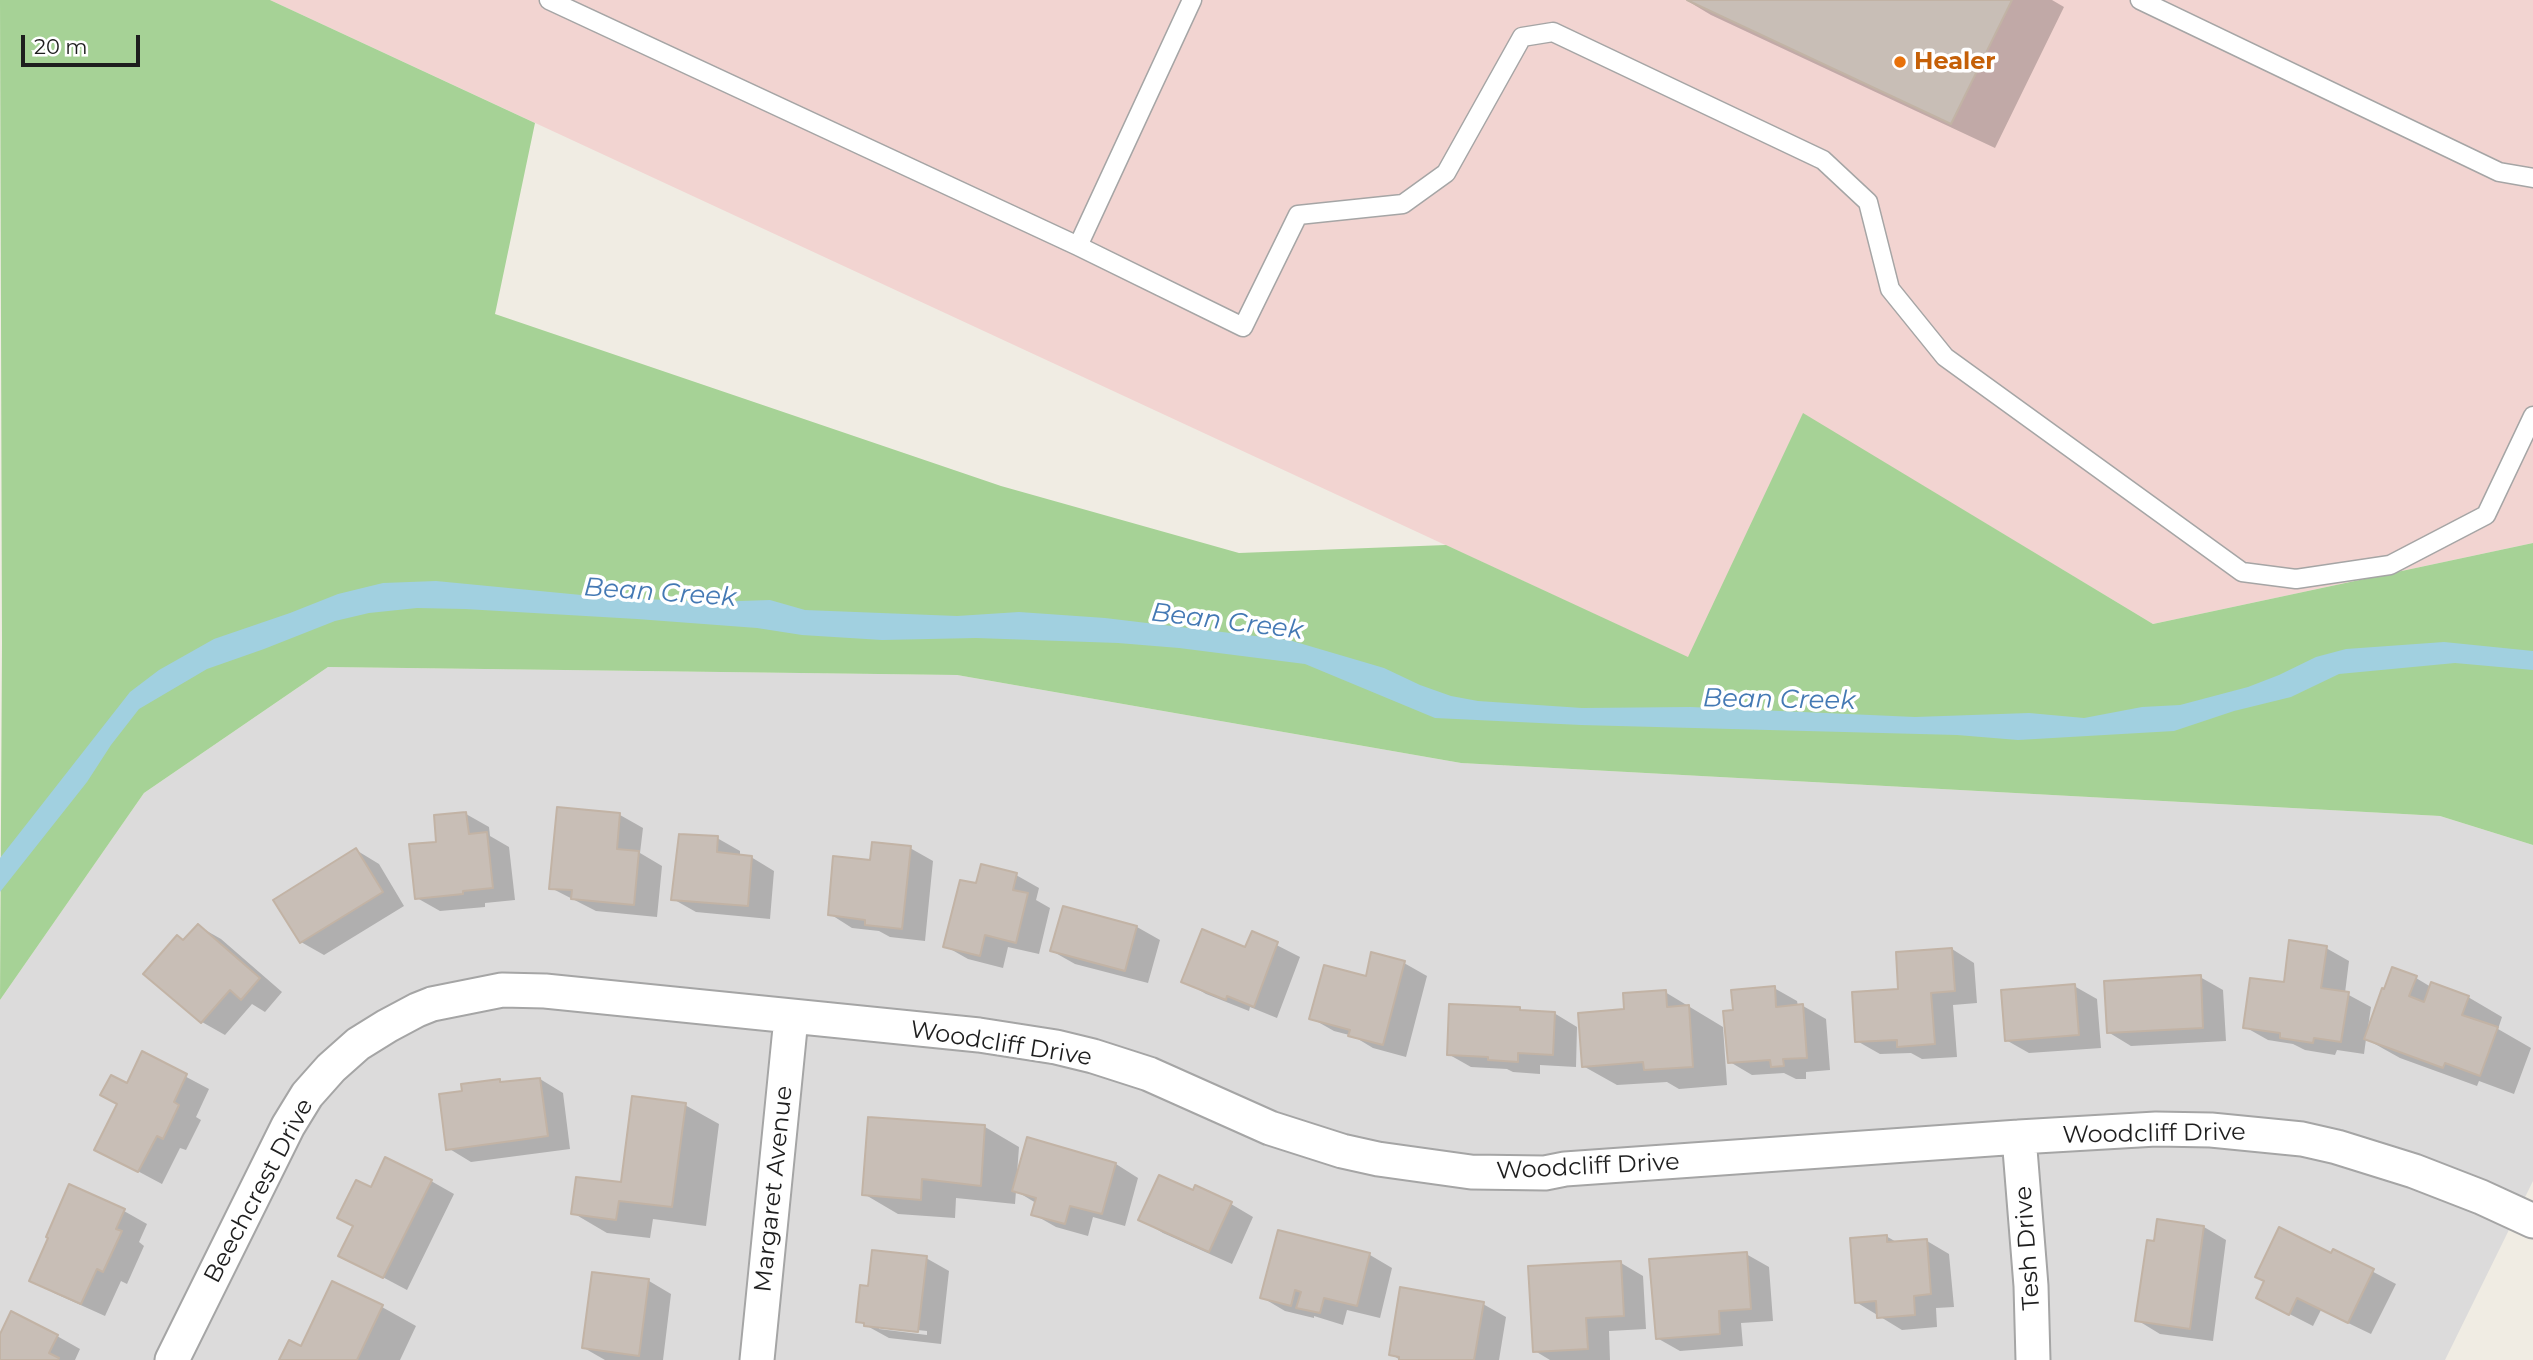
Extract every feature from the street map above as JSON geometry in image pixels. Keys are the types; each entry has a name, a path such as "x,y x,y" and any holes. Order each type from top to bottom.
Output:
{"street":[{"name":"Woodcliff Drive","path":"404,1017 432,1004 502,990 545,991 979,1035 1056,1047 1093,1056 1149,1074 1270,1128 1342,1151 1378,1159 1471,1172 1545,1173 1565,1169 2156,1129 2246,1132 2302,1139 2337,1147 2414,1171 2533,1221"},
{"name":"Beechcrest Drive","path":"172,1360 279,1141 307,1095 331,1068 358,1044 404,1017"},
{"name":"Margaret Avenue","path":"757,1360 791,1018"},
{"name":"Tesh Drive","path":"2020,1137 2031,1286 2033,1360"}],"lane":[{"path":"549,0 1078,246 1243,327 1298,215 1403,204 1446,173 1522,37 1553,32 1823,160 1868,202 1890,289 1945,357 2242,572 2296,579 2390,565 2486,515 2533,416"},
{"path":"1078,246 1192,0"},
{"path":"2140,0 2499,172 2533,178"}],"shaded area":[{"path":"270,0 2533,0 2533,543 2153,624 1803,414 1689,658"},
{"path":"328,667 957,675 1461,763 2440,816 2533,845 2533,1181 2445,1360 0,1360 0,1000 144,793"}],"green space":[{"path":"0,0 270,0 535,123 495,314 1001,486 1239,553 1446,545 1688,657 1803,413 2153,624 2533,543 2533,845 2440,816 1461,763 957,675 328,667 144,793 0,1000"}],"water":[{"name":"Bean Creek","path":"436,581 602,597 710,602 770,600 805,610 957,616 1019,612 1105,618 1289,640 1384,668 1451,696 1478,701 1582,708 1691,707 1915,717 2029,713 2084,718 2142,707 2180,705 2248,687 2316,657 2346,649 2444,642 2533,651 2533,670 2455,663 2339,674 2291,697 2234,711 2174,731 2018,740 1957,735 1581,725 1435,718 1305,664 1179,648 976,638 882,640 637,619 417,608 369,613 335,621 207,669 139,709 87,782 0,892 0,858 130,692 159,670 214,639 338,594 383,583"}],"building":[{"name":"Healer","path":"1687,0 2012,0 1951,124"},
{"path":"557,807 620,813 617,849 639,851 634,905 571,899 572,890 549,889"},
{"path":"466,812 469,834 487,832 493,888 415,899 409,844 436,842 434,815"},
{"path":"679,834 718,836 717,852 752,856 748,906 671,900"},
{"path":"872,842 911,846 902,929 865,925 865,920 828,915 833,856 870,860"},
{"path":"356,848 383,892 300,943 273,900"},
{"path":"981,864 1017,873 1013,890 1028,893 1016,943 985,935 980,956 943,947 960,880 976,883"},
{"path":"1063,906 1137,926 1125,971 1050,951"},
{"path":"198,924 260,978 241,1000 230,990 201,1023 143,974 177,935 183,940"},
{"path":"1202,929 1245,947 1252,931 1278,942 1254,1007 1227,996 1226,1000 1181,982"},
{"path":"2289,940 2327,946 2321,988 2349,992 2341,1042 2314,1038 2313,1043 2280,1038 2280,1033 2243,1028 2250,978 2284,982"},
{"path":"1952,948 1955,991 1931,993 1935,1044 1897,1047 1897,1040 1855,1042 1852,992 1898,989 1896,952"},
{"path":"1371,952 1405,961 1383,1045 1348,1036 1350,1030 1309,1019 1324,965 1366,976"},
{"path":"2392,967 2417,976 2409,996 2424,1002 2431,982 2469,996 2462,1015 2498,1027 2480,1076 2445,1063 2443,1068 2364,1039"},
{"path":"2201,975 2203,1028 2107,1033 2104,981"},
{"path":"2075,984 2079,1035 2005,1041 2001,990"},
{"path":"1775,986 1776,1007 1803,1004 1807,1058 1783,1059 1784,1066 1771,1067 1770,1060 1728,1063 1723,1011 1733,1010 1731,990"},
{"path":"1666,990 1667,1007 1689,1005 1693,1067 1644,1070 1643,1062 1582,1067 1578,1013 1624,1009 1623,993"},
{"path":"1449,1004 1520,1007 1520,1010 1555,1012 1553,1055 1518,1053 1518,1062 1447,1055"},
{"path":"142,1051 187,1074 174,1102 179,1105 163,1139 157,1136 138,1172 94,1150 117,1104 100,1095 111,1075 127,1083"},
{"path":"540,1078 548,1136 446,1150 439,1094 462,1091 461,1084"},
{"path":"632,1096 686,1103 672,1207 619,1201 616,1220 571,1214 576,1177 621,1182"},
{"path":"868,1117 985,1125 981,1186 922,1179 921,1200 862,1195"},
{"path":"1027,1137 1116,1163 1102,1214 1070,1206 1065,1224 1031,1215 1036,1198 1012,1191"},
{"path":"385,1157 432,1180 383,1278 338,1256 353,1226 337,1218 356,1180 371,1187"},
{"path":"1159,1175 1193,1190 1195,1185 1232,1202 1209,1252 1138,1220"},
{"path":"69,1184 125,1209 116,1229 122,1231 103,1272 97,1269 81,1304 29,1281"},
{"path":"2157,1219 2204,1226 2190,1329 2135,1321 2147,1240 2154,1241"},
{"path":"2279,1227 2331,1253 2333,1249 2374,1269 2348,1323 2297,1298 2289,1315 2256,1298 2264,1281 2255,1277"},
{"path":"1278,1230 1370,1253 1357,1306 1324,1298 1320,1313 1296,1308 1301,1292 1295,1290 1291,1306 1260,1298"},
{"path":"1887,1235 1887,1242 1927,1239 1931,1294 1914,1296 1915,1315 1877,1318 1876,1301 1855,1303 1850,1238"},
{"path":"872,1250 927,1256 918,1332 864,1326 864,1323 856,1322 860,1285 868,1286"},
{"path":"1747,1252 1751,1309 1719,1311 1720,1334 1656,1339 1649,1259"},
{"path":"1621,1261 1624,1316 1586,1318 1588,1349 1533,1352 1528,1266"},
{"path":"592,1272 649,1279 639,1356 582,1348"},
{"path":"332,1281 383,1305 357,1360 279,1360 289,1340 301,1346"},
{"path":"1400,1287 1484,1302 1474,1360 1399,1360 1399,1357 1389,1355"},
{"path":"11,1311 58,1335 49,1353 59,1358 58,1360 0,1360 0,1334"}],"place":[{"name":"Healer","path":"1900,62"}]}
